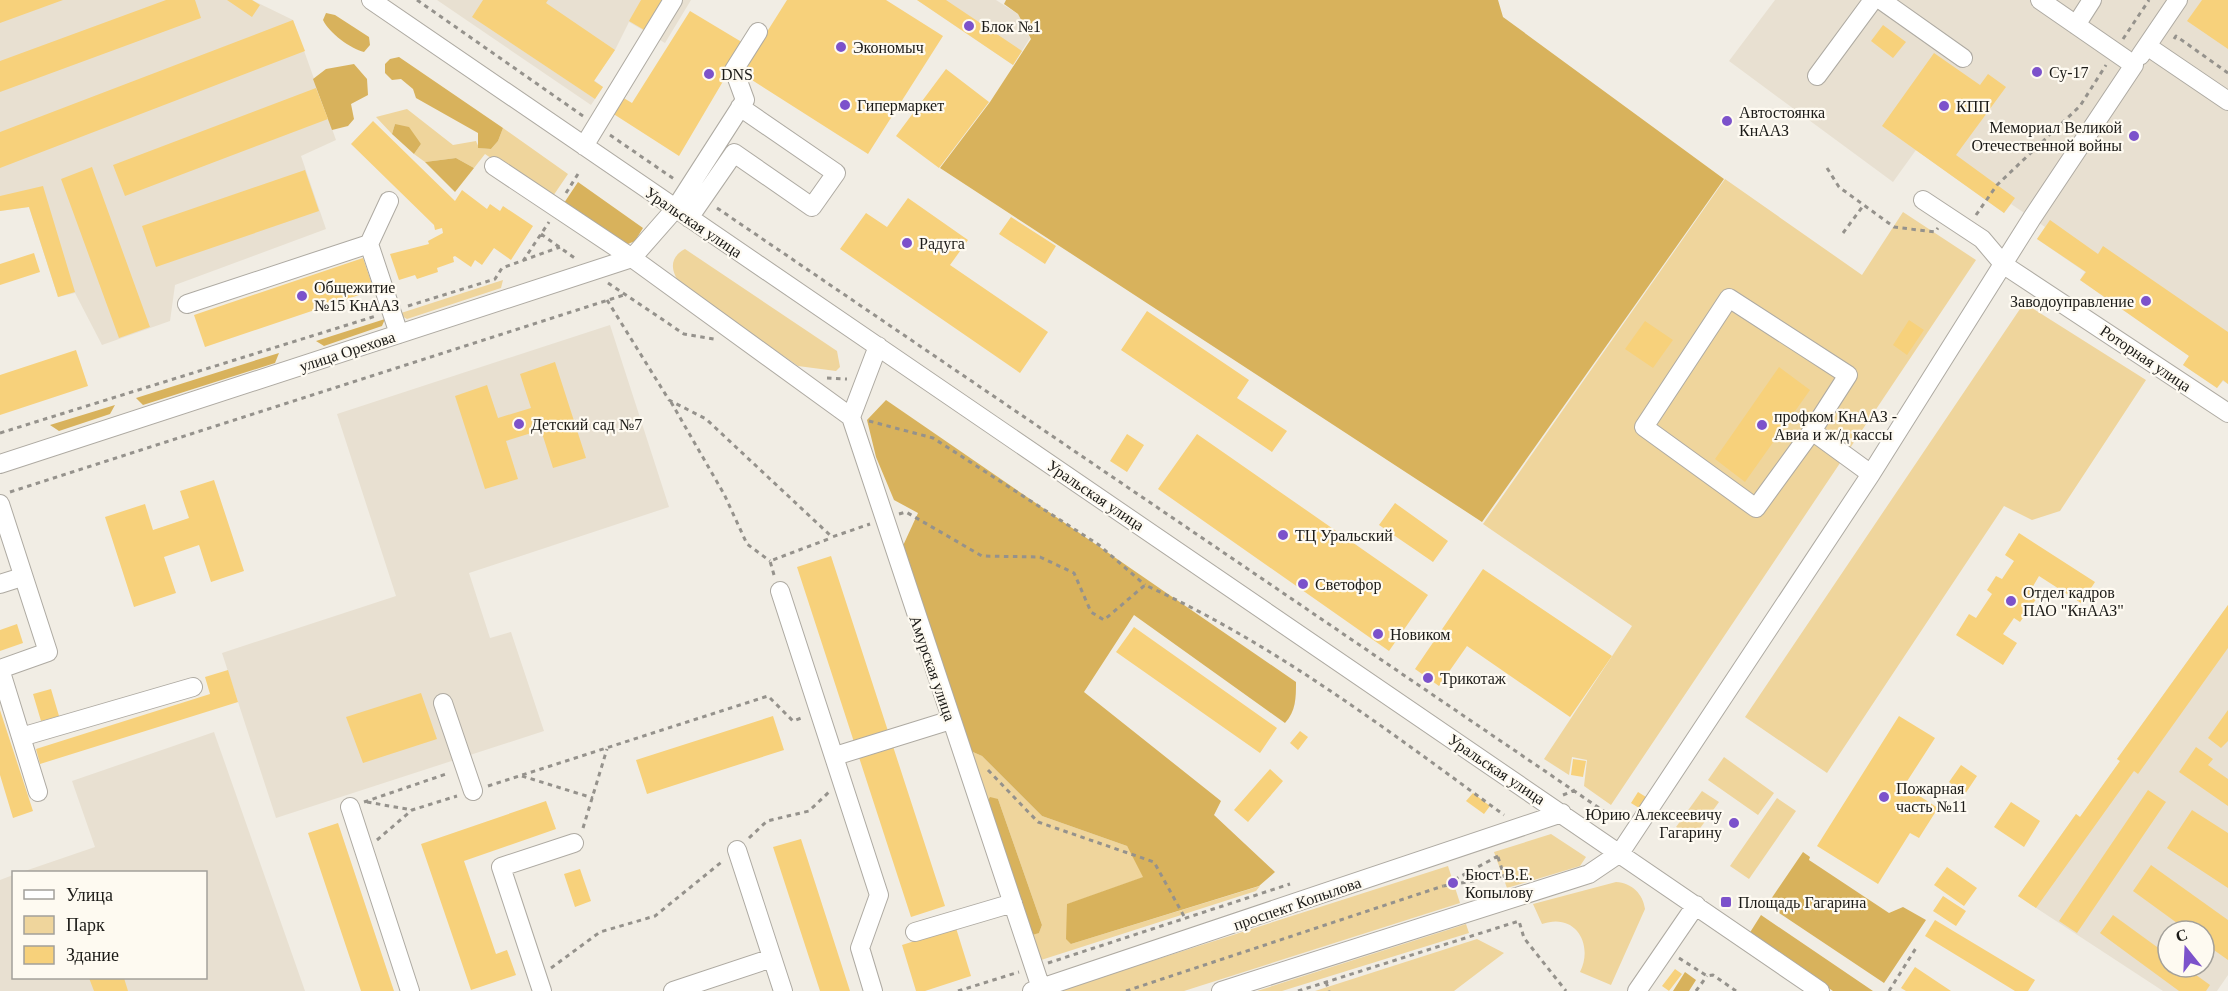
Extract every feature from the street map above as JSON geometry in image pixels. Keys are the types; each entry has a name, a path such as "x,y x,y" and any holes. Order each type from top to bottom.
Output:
{"street":[{"name":"Уральская улица","path":"371,0 878,346 1562,804 1620,853 1820,991"},
{"path":"584,146 673,0"},
{"path":"1817,76 1873,0"},
{"path":"1881,0 1963,58"},
{"path":"2040,0 2134,65"},
{"path":"2076,25 2092,0"},
{"path":"1221,991 1589,874 1620,853 1871,474 2004,265 2178,0"},
{"path":"632,258 682,213 695,193 745,100 734,70 758,32"},
{"path":"2147,46 2228,101"},
{"path":"695,193 734,153 812,207 836,173 740,107"},
{"path":"494,166 632,258 850,417 878,346"},
{"name":"Роторная улица","path":"1923,200 1982,239 2004,265 2228,413"},
{"path":"389,201 369,244 399,334"},
{"path":"187,304 369,244"},
{"name":"улица Орехова","path":"0,464 632,258"},
{"path":"1729,298 1848,375 1812,431 1756,508 1644,427 1729,298"},
{"name":"Амурская улица","path":"850,417 1034,967 1038,990"},
{"path":"1812,431 1871,474"},
{"path":"0,504 48,652 0,669 38,792"},
{"path":"0,584 22,577"},
{"path":"780,591 879,895 860,948 873,991"},
{"path":"21,737 193,687"},
{"path":"443,703 473,791"},
{"path":"835,756 951,720"},
{"path":"357,804 364,851 410,991"},
{"name":"проспект Копылова","path":"1038,990 1562,804"},
{"path":"540,984 501,867 574,843"},
{"path":"737,850 783,991"},
{"path":"915,932 1013,903"},
{"path":"1637,991 1696,905"},
{"path":"673,991 772,958"}],"path":[{"path":"417,0 695,193 1611,816"},
{"path":"1986,200 1997,185 2080,106 2149,0"},
{"path":"2163,57 2176,36 2228,73"},
{"path":"2080,106 2089,108"},
{"path":"1827,168 1839,187 1894,227 1935,232 1946,216"},
{"path":"1843,233 1863,206"},
{"path":"0,433 495,279 502,268 560,248 541,234"},
{"path":"0,496 624,295 684,334 716,339"},
{"path":"607,300 724,494 747,544 770,561 780,591"},
{"path":"669,400 706,419 832,537"},
{"path":"850,417 933,438 1099,545 1145,585 1219,622 1365,714 1504,815 1495,818"},
{"path":"770,561 906,512 982,556 1040,557 1074,573 1091,612 1104,620 1145,585"},
{"path":"364,851 412,810 768,696 793,721 820,711"},
{"path":"574,843 585,825 607,748"},
{"path":"986,767 1038,822 1154,862 1185,918"},
{"path":"357,804 465,768"},
{"path":"520,776 593,798"},
{"path":"540,984 600,932 656,916 737,850 766,821 809,811 842,779"},
{"path":"1562,804 1575,790"},
{"path":"357,804 412,810"},
{"path":"1496,850 1507,884"},
{"path":"1443,886 1498,856"},
{"path":"1126,991 1443,886 1504,876"},
{"path":"958,991 1298,882"},
{"path":"1298,991 1519,921 1524,938 1566,991"},
{"path":"1889,991 1916,948"},
{"path":"1672,966 1678,957 1707,976 1713,975 1736,991"},
{"path":"1696,991 1707,976"},
{"path":"1326,982 1329,991"}],"shaded area":[{"path":"0,0 252,0 293,20 336,140 301,156 326,229 175,285 170,321 102,345 75,293 58,297 29,207 0,211"},
{"path":"437,0 691,0 665,43 629,22 615,50 594,80 603,87 591,105"},
{"path":"917,0 996,0 1018,14 1030,38 1013,65"},
{"path":"1006,0 1498,0 1503,17 1724,179 1482,522 940,168 990,102 1031,39 1018,14 1004,4"},
{"path":"1775,0 2228,0 2228,384 2223,381 2217,388 2183,365 2189,356 2080,280 2085,272 2037,239 2045,227 2011,204 2004,213 1916,150 1893,182 1729,61"},
{"path":"326,13 335,15 369,37 370,45 364,52 347,44 330,30 323,20"},
{"path":"399,57 503,128 498,141 491,149 478,148 478,133 416,98 413,89 401,79 392,80 385,73 385,64 390,59"},
{"path":"354,64 367,79 368,95 351,104 354,119 348,126 332,130 313,79 326,69"},
{"path":"395,124 409,127 421,144 414,154 392,134"},
{"path":"456,158 474,168 455,192 425,162"},
{"path":"578,182 643,228 635,241 628,244 618,242 564,203"},
{"path":"385,319 382,326 324,346 316,341"},
{"path":"610,325 669,507 469,573 490,638 511,632 544,731 276,818 222,653 396,596 337,414"},
{"path":"279,353 275,363 143,405 136,398"},
{"path":"886,400 1296,682 1293,709 1285,723 1134,615 1084,692 1221,801 1214,815 1275,872 1259,886 1071,944 1066,939 1067,904 1143,877 1127,846 1042,816 982,756 966,749 901,550 918,513 894,500 876,457 867,420"},
{"path":"115,405 110,414 59,431 50,425"},
{"path":"2228,605 2228,975 2217,991 2163,991 2018,896 2076,814 2080,817 2120,761 2117,759"},
{"path":"214,732 305,991 0,991 0,880 12,875 12,979 207,979 207,871 25,871 95,847 72,781"},
{"path":"990,797 998,799 1042,925 1039,933 1032,935 985,805"},
{"path":"1803,852 1810,857 1809,860 1889,913 1903,907 1926,920 1884,983 1767,905"},
{"path":"1761,915 1873,991 1833,991 1749,934"},
{"path":"1685,972 1696,980 1689,991 1673,991"}],"green space":[{"path":"407,109 453,145 476,141 479,148 491,149 498,141 503,128 568,174 551,199 485,154 474,168 456,158 425,162 414,154 421,144 395,124 392,134 376,117"},
{"path":"1725,179 1862,275 1903,212 1976,260 1611,805 1584,786 1587,760 1572,757 1569,775 1544,759 1632,626 1483,524"},
{"path":"685,249 837,351 840,367 836,371 798,366 681,285 673,266 676,257"},
{"path":"503,280 501,288 407,319 398,314"},
{"path":"2024,303 2146,380 2060,511 2032,520 2004,506 1827,773 1745,717"},
{"path":"966,749 982,756 1042,816 1127,846 1144,877 1068,904 1071,944 1260,886 1256,891 1038,961 1027,930 1039,933 1042,925 998,799 985,805"},
{"path":"1724,757 1774,793 1758,815 1708,780"},
{"path":"1702,791 1719,802 1693,838 1676,827"},
{"path":"1777,798 1796,811 1749,879 1730,866"},
{"path":"1551,834 1586,857 1580,866 1507,888 1494,852"},
{"path":"1448,866 1460,903 1184,991 1058,991"},
{"path":"1616,882 1636,890 1645,909 1611,985 1580,972 1585,951 1579,933 1564,922 1554,921 1542,924 1533,904"},
{"path":"1466,924 1469,933 1282,991 1257,991"},
{"path":"1477,939 1504,953 1454,991 1315,991"}],"building":[{"path":"0,0 63,0 0,23"},
{"path":"166,0 195,0 201,18 0,92 0,61"},
{"path":"227,0 252,0 260,5 252,17"},
{"path":"483,0 548,0 546,3 615,50 594,81 603,87 595,99 472,17"},
{"path":"641,0 664,0 646,31 629,21"},
{"name":"Гипермаркет","path":"787,0 886,0 943,36 868,154 741,73"},
{"name":"Блок №1","path":"917,0 946,0 1022,51 1013,65"},
{"path":"2202,0 2228,0 2228,49 2187,21"},
{"path":"690,11 745,44 679,156 612,113 622,97 632,103"},
{"path":"293,20 305,51 0,168 0,132"},
{"path":"1883,25 1906,42 1893,58 1871,41"},
{"name":"КПП","path":"1934,53 1980,85 1988,74 2006,87 1956,155 2015,198 2004,213 1882,126"},
{"path":"946,69 989,102 939,168 896,136"},
{"path":"316,88 328,119 125,196 113,165"},
{"path":"373,121 455,201 462,190 487,209 490,204 500,211 503,206 533,226 511,260 494,248 482,265 475,260 471,267 455,256 453,257 454,262 437,268 438,272 417,279 415,275 399,280 390,254 429,244 428,241 443,233 442,228 435,230 434,225 351,144"},
{"path":"92,167 150,327 119,338 61,179"},
{"path":"305,170 319,211 156,267 142,226"},
{"path":"43,186 75,292 58,297 29,207 0,211 0,196"},
{"path":"908,198 968,240 950,265 1048,332 1020,373 840,249 866,213 887,227"},
{"path":"1011,217 1056,246 1045,264 999,234"},
{"name":"Заводоуправление","path":"2050,220 2098,254 2103,246 2228,332 2228,384 2223,380 2217,388 2183,365 2189,356 2080,280 2086,272 2037,239"},
{"path":"34,253 40,272 0,285 0,264"},
{"name":"Общежитие №15 КнААЗ","path":"363,258 374,290 205,347 194,315"},
{"path":"1147,311 1249,380 1237,398 1287,431 1272,452 1121,350"},
{"path":"1909,320 1924,330 1907,355 1893,345"},
{"path":"1645,321 1673,340 1653,368 1625,349"},
{"path":"76,350 88,386 0,415 0,375"},
{"name":"Детский сад №7","path":"555,362 586,458 553,468 541,430 506,441 518,479 485,489 455,396 487,385 498,418 531,408 520,374"},
{"name":"профком КнААЗ - Авиа и ж/д кассы","path":"1779,367 1810,390 1745,482 1715,459"},
{"path":"1127,434 1144,445 1127,472 1110,461"},
{"name":"ТЦ Уральский","path":"1197,434 1428,595 1389,651 1158,489"},
{"path":"214,480 244,571 211,582 199,545 164,557 176,593 134,607 105,517 145,504 153,530 189,518 180,491"},
{"path":"1395,503 1448,541 1433,562 1379,525"},
{"name":"Отдел кадров ПАО \"КнААЗ\"","path":"2019,533 2095,582 2081,603 2039,576 2029,593 2037,598 2020,622 2014,618 2003,634 2017,643 2003,665 1956,635 1969,614 1976,618 1992,594 1987,590 1996,576 2002,579 2014,561 2005,555"},
{"path":"831,556 945,906 911,917 797,567"},
{"path":"1483,569 1612,656 1570,717 1467,646 1439,686 1415,669"},
{"path":"2228,605 2228,648 2138,774 2134,771 2036,908 2018,896 2076,814 2080,817 2120,761 2117,759"},
{"path":"17,624 23,643 0,651 0,630"},
{"path":"1134,627 1277,728 1260,753 1116,652"},
{"path":"228,670 238,702 40,764 36,749 210,694 205,677"},
{"path":"51,689 59,716 41,721 33,694"},
{"path":"421,693 437,739 363,763 346,717"},
{"path":"0,710 33,811 13,818 0,775"},
{"path":"2228,710 2228,741 2221,748 2208,738"},
{"path":"773,716 784,750 647,794 636,760"},
{"name":"Пожарная часть №11","path":"1899,716 1935,738 1904,786 1938,808 1919,838 1910,833 1878,884 1817,846"},
{"path":"1300,731 1308,737 1298,750 1290,743"},
{"path":"2196,747 2213,759 2208,765 2228,779 2228,806 2179,772"},
{"path":"1573,759 1586,761 1583,777 1571,775"},
{"path":"1961,765 1977,776 1965,794 1949,782"},
{"path":"1270,769 1283,781 1248,822 1234,810"},
{"path":"2148,790 2166,802 2077,933 2059,921"},
{"path":"1638,792 1646,797 1639,808 1631,803"},
{"path":"1473,793 1490,806 1484,814 1466,801"},
{"path":"546,801 556,829 464,861 496,954 507,950 516,975 471,990 421,844"},
{"path":"2011,802 2040,821 2024,847 1994,827"},
{"path":"2192,810 2228,833 2228,888 2167,848"},
{"path":"338,823 394,991 361,991 308,833"},
{"path":"801,839 850,991 820,991 773,847"},
{"path":"2151,865 2228,920 2228,960 2216,952 2216,919 2172,919 2133,891"},
{"path":"1947,867 1977,888 1964,906 1934,885"},
{"path":"580,869 591,901 575,907 564,874"},
{"path":"1943,896 1966,911 1956,926 1933,911"},
{"path":"2113,915 2156,946 2156,974 2100,933"},
{"path":"1935,920 2035,980 2028,991 2015,991 1925,936"},
{"path":"956,928 971,976 925,991 916,991 902,945"},
{"path":"1915,967 1951,991 1906,991 1901,988"},
{"path":"1675,969 1682,974 1669,991 1662,986"},
{"path":"89,979 124,979 128,991 94,991"},
{"path":"2163,979 2202,979 2210,985 2206,991 2179,991"}],"place":[{"name":"Блок №1","path":"969,26"},
{"name":"Экономыч","path":"841,47"},
{"name":"Су-17","path":"2037,72"},
{"name":"DNS","path":"709,74"},
{"name":"Гипермаркет","path":"845,105"},
{"name":"КПП","path":"1944,106"},
{"name":"Автостоянка КнААЗ","path":"1727,121"},
{"name":"Мемориал Великой Отечественной войны","path":"2134,136"},
{"name":"Радуга","path":"907,243"},
{"name":"Общежитие №15 КнААЗ","path":"302,296"},
{"name":"Заводоуправление","path":"2146,301"},
{"name":"Детский сад №7","path":"519,424"},
{"name":"профком КнААЗ - Авиа и ж/д кассы","path":"1762,425"},
{"name":"ТЦ Уральский","path":"1283,535"},
{"name":"Светофор","path":"1303,584"},
{"name":"Отдел кадров ПАО \"КнААЗ\"","path":"2011,601"},
{"name":"Новиком","path":"1378,634"},
{"name":"Трикотаж","path":"1428,678"},
{"name":"Пожарная часть №11","path":"1884,797"},
{"name":"Юрию Алексеевичу Гагарину","path":"1734,823"},
{"name":"Бюст В.Е. Копылову","path":"1453,883"},
{"name":"Площадь Гагарина","path":"1726,902"}]}
